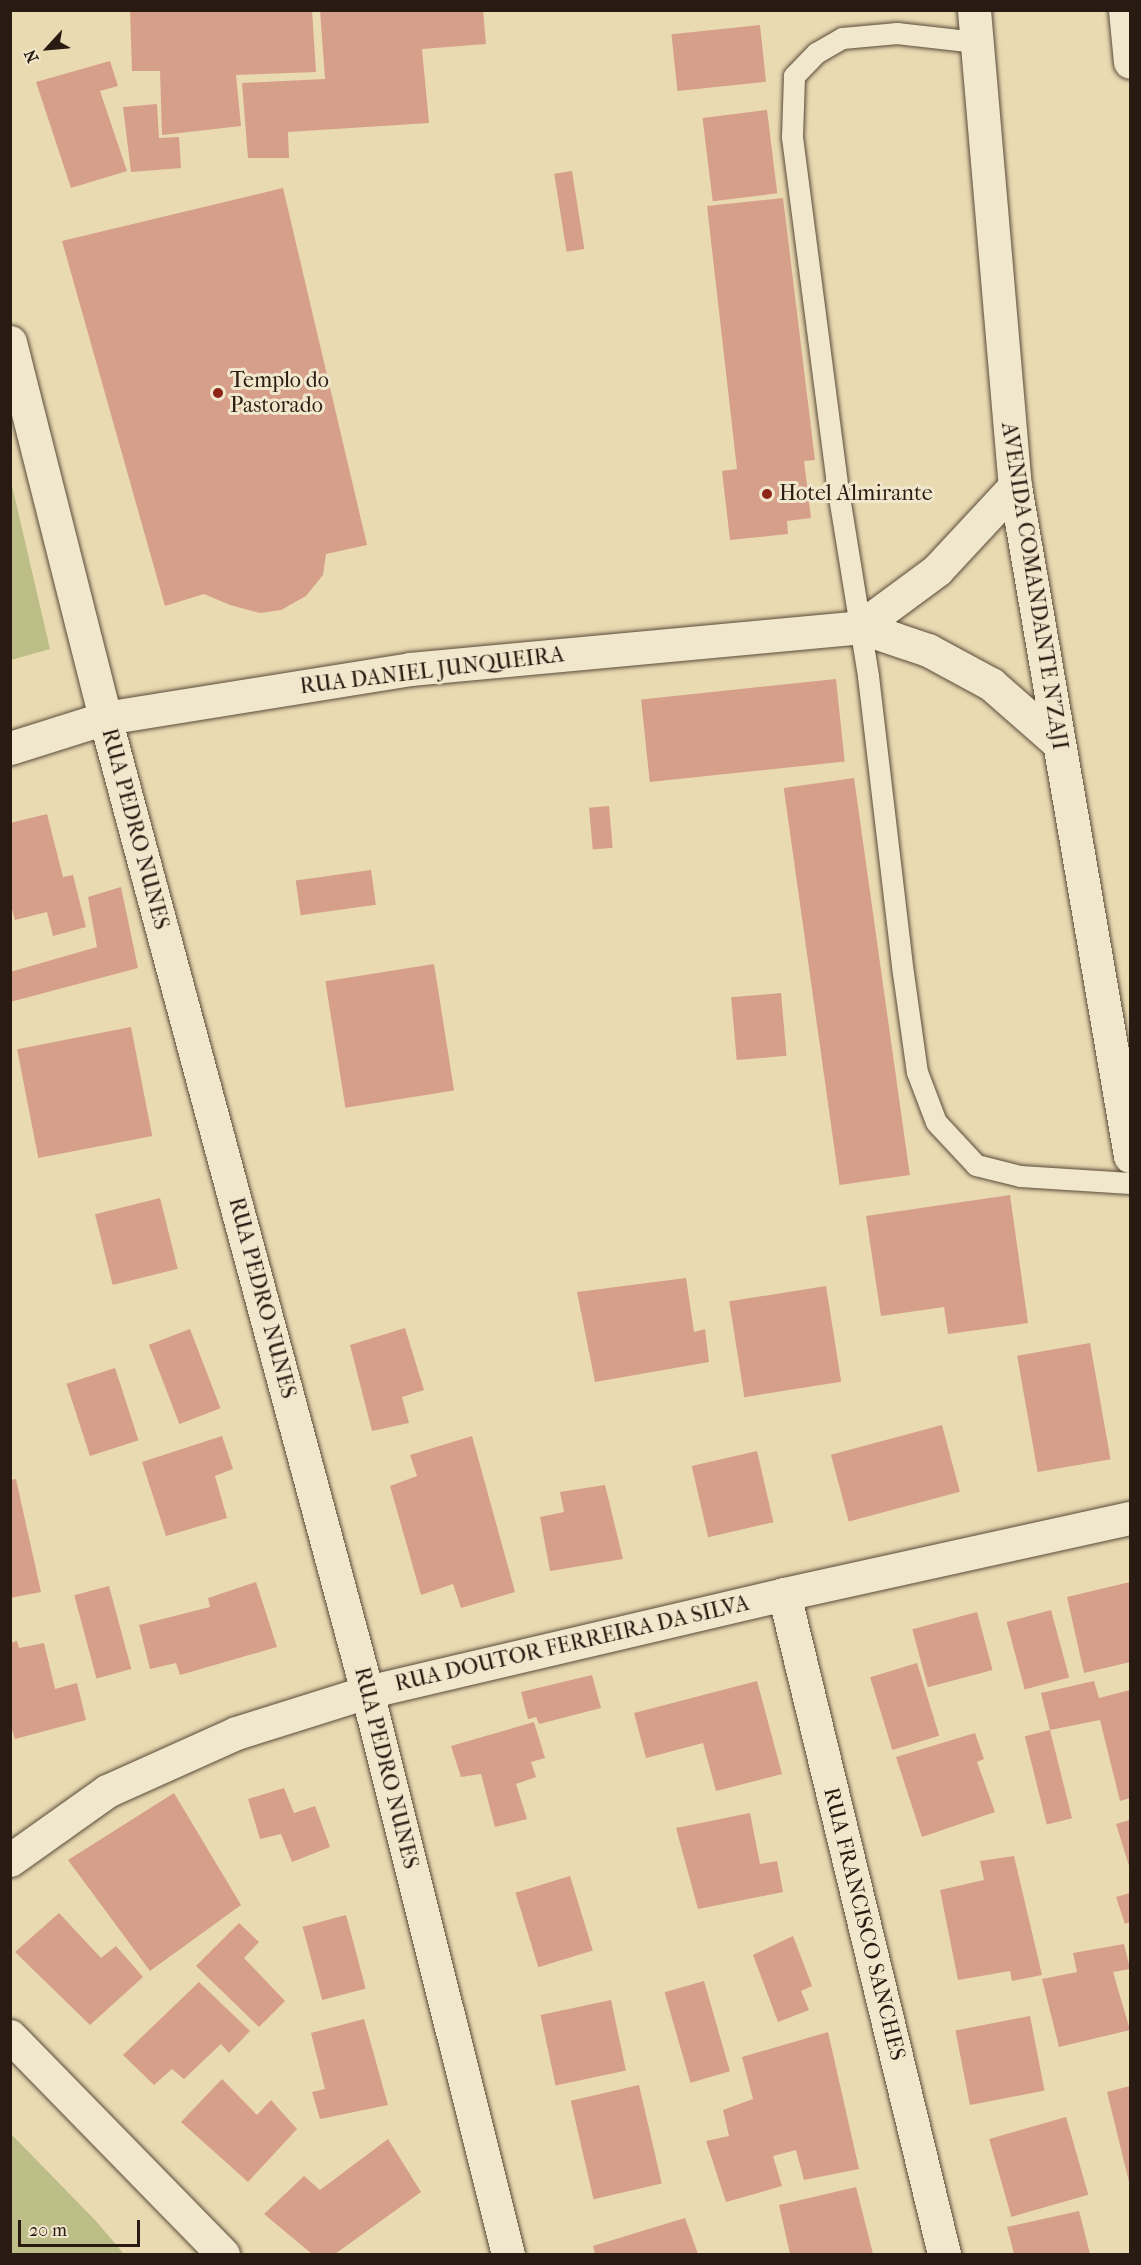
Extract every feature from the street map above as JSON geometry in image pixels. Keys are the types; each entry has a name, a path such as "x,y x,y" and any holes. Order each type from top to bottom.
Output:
{"street":[{"path":"1125,10 1131,62"},
{"name":"AVENIDA COMANDANTE N'ZAJI","path":"975,26 1015,486 1057,742 1131,1156"},
{"name":"RUA PEDRO NUNES","path":"10,342 105,718 367,1692 508,2254"},
{"path":"860,627 937,570 1015,486"},
{"name":"RUA DANIEL JUNQUEIRA","path":"10,748 105,718 410,669 860,627 928,650 991,684 1057,742"},
{"name":"RUA DOUTOR FERREIRA DA SILVA","path":"10,1860 107,1791 236,1733 367,1692 784,1594 1131,1518"},
{"name":"RUA FRANCISCO SANCHES","path":"784,1594 944,2254"},
{"path":"10,2036 223,2254"}],"lane":[{"path":"975,26 842,38 816,53 794,76 792,137 836,478 860,627 917,1072 936,1122 976,1165 1020,1176 1131,1183"}],"green space":[{"path":"10,477 50,649 11,660 10,660"},
{"path":"11,2134 95,2220 124,2254 11,2254"}],"building":[{"path":"130,10 312,10 316,72 236,75 241,126 162,135 160,71 132,71"},
{"path":"320,10 483,10 486,44 422,49 429,123 288,132 289,158 248,158 242,83 325,79"},
{"path":"760,25 766,82 677,91 671,34"},
{"path":"110,61 118,86 100,91 127,171 71,188 36,82"},
{"path":"157,104 159,138 179,137 181,168 131,172 123,107"},
{"path":"767,110 777,193 713,201 702,118"},
{"path":"572,171 584,249 567,252 554,174"},
{"name":"Templo do Pastorado","path":"283,188 367,545 326,554 323,575 306,596 281,610 260,613 230,605 204,594 165,606 62,241"},
{"path":"783,198 815,460 804,461 811,518 787,521 788,534 730,540 722,471 737,469 707,206"},
{"path":"836,679 845,762 650,782 641,699"},
{"path":"854,778 910,1175 839,1185 784,788"},
{"path":"609,806 613,848 593,850 589,808"},
{"path":"47,814 63,877 73,875 86,927 53,936 47,912 15,920 10,902 10,823"},
{"path":"371,870 376,905 301,915 296,881"},
{"path":"121,887 138,968 10,1002 10,972 97,947 88,897"},
{"path":"434,964 454,1090 345,1108 325,981"},
{"path":"781,993 786,1056 737,1060 731,997"},
{"path":"131,1027 152,1136 38,1158 17,1049"},
{"path":"1010,1195 1028,1323 948,1334 944,1307 881,1316 866,1216"},
{"path":"160,1198 178,1269 113,1285 95,1214"},
{"path":"686,1278 694,1332 705,1329 709,1362 595,1382 577,1292"},
{"path":"826,1286 841,1382 744,1397 729,1301"},
{"path":"405,1328 424,1390 402,1397 409,1423 372,1431 350,1345"},
{"path":"190,1329 220,1408 179,1424 149,1345"},
{"path":"1090,1343 1110,1459 1038,1472 1017,1356"},
{"path":"115,1368 138,1440 90,1456 66,1384"},
{"path":"942,1425 960,1492 849,1521 831,1455"},
{"path":"222,1436 233,1469 215,1476 227,1518 166,1536 142,1462"},
{"path":"472,1436 515,1592 461,1608 453,1584 421,1595 390,1486 417,1476 410,1455"},
{"path":"757,1451 773,1522 708,1537 692,1466"},
{"path":"16,1479 41,1592 10,1598 10,1480"},
{"path":"605,1485 623,1559 550,1571 540,1517 564,1512 560,1492"},
{"path":"256,1582 277,1647 180,1675 176,1663 150,1669 139,1625 210,1607 208,1598"},
{"path":"1130,1582 1130,1662 1084,1673 1067,1597"},
{"path":"109,1586 131,1669 96,1678 74,1595"},
{"path":"1051,1610 1069,1678 1025,1690 1007,1622"},
{"path":"977,1612 993,1670 928,1687 912,1629"},
{"path":"17,1641 19,1648 44,1643 55,1689 77,1683 86,1720 15,1739 10,1723 10,1643"},
{"path":"917,1663 939,1736 892,1750 870,1677"},
{"path":"592,1675 601,1708 539,1724 536,1717 528,1719 521,1692"},
{"path":"757,1681 782,1774 716,1791 703,1743 646,1758 634,1713"},
{"path":"1094,1681 1099,1698 1130,1690 1130,1798 1120,1801 1100,1720 1050,1730 1041,1693"},
{"path":"534,1722 545,1758 531,1762 536,1777 516,1784 527,1819 495,1827 481,1774 461,1777 451,1746"},
{"path":"1050,1730 1072,1818 1047,1825 1025,1736"},
{"path":"975,1733 984,1759 977,1762 995,1812 922,1837 896,1757"},
{"path":"284,1788 294,1813 315,1806 330,1847 292,1862 281,1834 260,1839 248,1799"},
{"path":"174,1793 241,1905 150,1971 68,1860"},
{"path":"750,1813 760,1864 777,1861 783,1892 698,1909 676,1828"},
{"path":"1130,1820 1130,1869 1116,1824"},
{"path":"1014,1856 1042,1975 1012,1981 1010,1971 958,1980 940,1890 984,1880 980,1861"},
{"path":"570,1876 593,1951 538,1967 515,1893"},
{"path":"1130,1893 1130,1922 1125,1924 1116,1897"},
{"path":"59,1913 101,1958 116,1946 143,1977 90,2025 15,1952"},
{"path":"346,1915 366,1988 322,2000 303,1927"},
{"path":"239,1923 259,1942 244,1958 285,2001 259,2027 196,1966"},
{"path":"793,1936 812,1986 801,1991 809,2010 778,2022 753,1955"},
{"path":"1124,1944 1130,1969 1113,1972 1130,2030 1059,2047 1042,1979 1077,1972 1073,1953"},
{"path":"704,1981 730,2071 690,2083 665,1992"},
{"path":"199,1982 250,2031 229,2053 221,2044 184,2079 172,2069 154,2085 123,2055"},
{"path":"611,2000 626,2070 556,2085 541,2015"},
{"path":"1030,2016 1045,2091 970,2105 955,2031"},
{"path":"364,2019 388,2105 320,2119 312,2092 325,2089 311,2033"},
{"path":"828,2032 859,2169 804,2180 796,2150 773,2156 782,2186 726,2202 706,2141 729,2136 723,2110 753,2099 742,2057"},
{"path":"222,2079 257,2115 271,2100 297,2129 248,2182 181,2122"},
{"path":"639,2085 662,2183 594,2199 571,2101"},
{"path":"1130,2086 1130,2186 1107,2092"},
{"path":"1066,2117 1088,2195 1011,2217 989,2139"},
{"path":"388,2139 421,2192 335,2254 312,2254 264,2214 304,2176 320,2190"},
{"path":"856,2187 873,2254 790,2254 779,2205"},
{"path":"1079,2211 1090,2254 1014,2254 1007,2227"},
{"path":"685,2218 698,2254 595,2254 593,2246"}],"place":[{"name":"Templo do Pastorado","path":"218,393"},
{"name":"Hotel Almirante","path":"767,494"}]}
